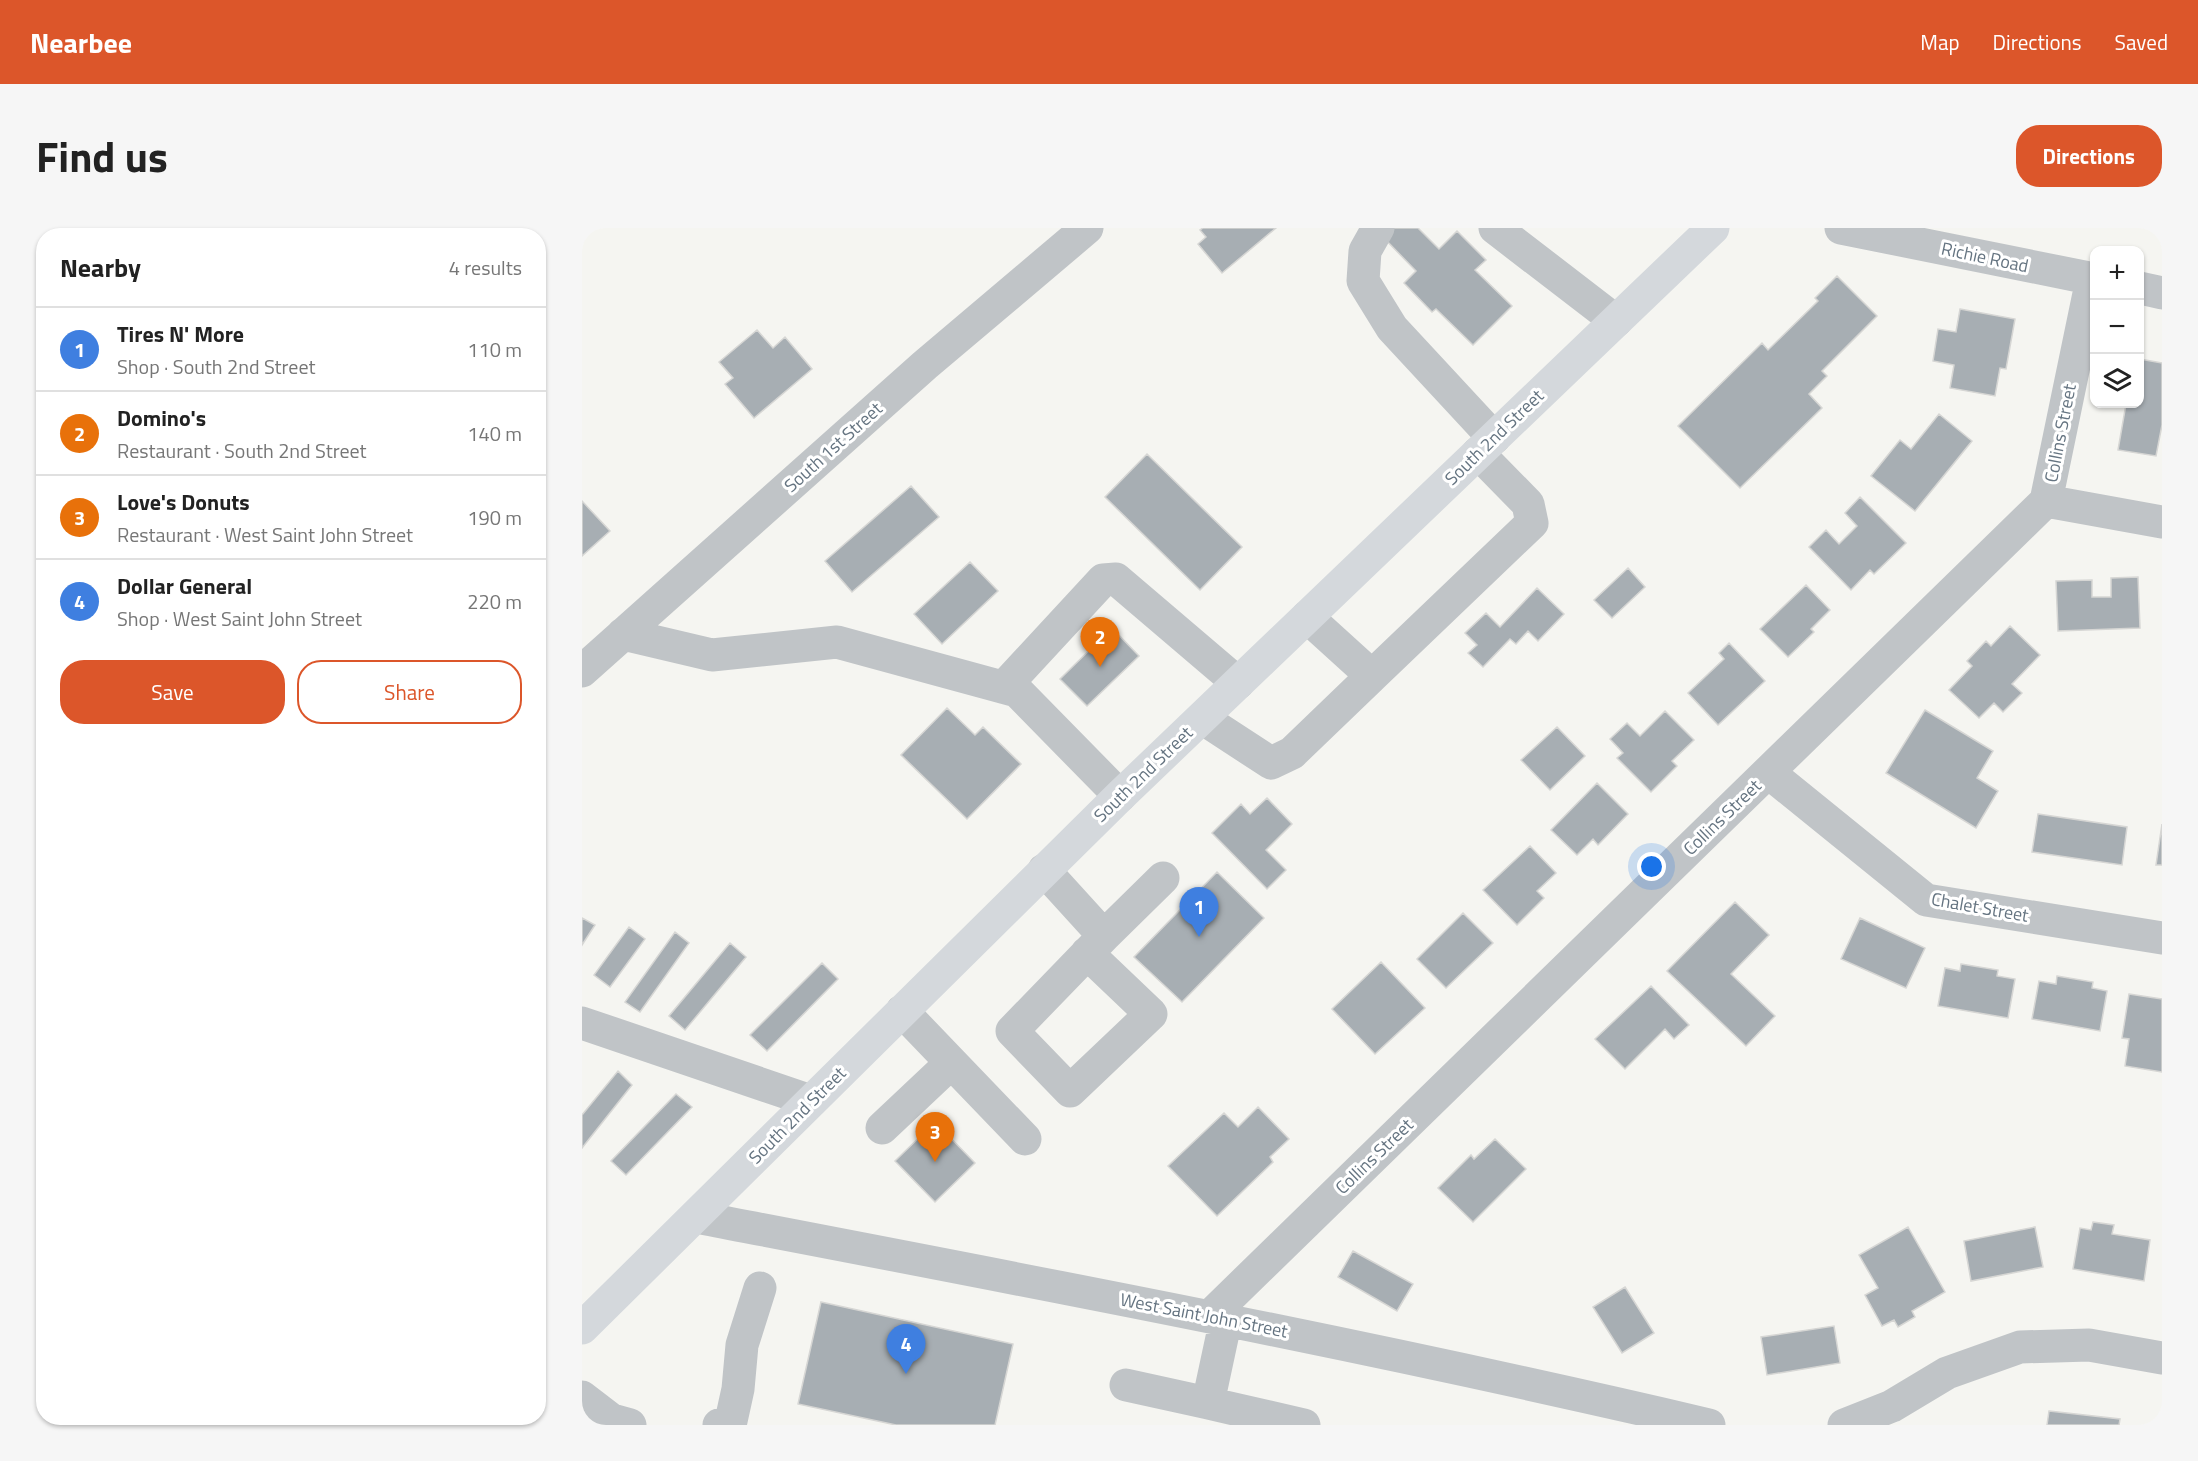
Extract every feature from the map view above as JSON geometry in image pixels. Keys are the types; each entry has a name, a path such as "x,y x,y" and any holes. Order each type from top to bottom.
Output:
{"main road":[{"name":"South 2nd Street","path":"582,1328 1119,796 1713,228"}],"street":[{"name":"South 1st Street","path":"582,671 925,365 1087,228"},
{"path":"1202,718 1270,763 1292,753 1532,523 1528,504 1486,445 1392,328 1363,281 1365,251 1378,228"},
{"path":"1495,228 1616,321"},
{"name":"Richie Road","path":"1841,228 2090,278"},
{"path":"2144,289 2162,293"},
{"name":"Collins Street","path":"1218,1318 1768,772 2046,501 2090,293"},
{"path":"2046,501 2162,522"},
{"path":"1004,687 1102,580 1116,579 1238,683"},
{"path":"1307,616 1372,676"},
{"path":"623,634 712,655 837,642 1017,691 1119,796"},
{"name":"Chalet Street","path":"1768,772 1926,900 2162,938"},
{"path":"1044,870 1096,945 1163,878"},
{"path":"902,1011 1025,1139"},
{"path":"582,1023 811,1101"},
{"path":"882,1128 951,1063"},
{"name":"West Saint John Street","path":"696,1216 1218,1318 1539,1385 1688,1423"},
{"path":"719,1425 731,1421 738,1389 742,1345 760,1288"},
{"path":"1208,1403 1218,1318"},
{"path":"1844,1425 1892,1406 1947,1373 2020,1347 2089,1345 2162,1358"},
{"path":"1126,1385 1304,1425"},
{"path":"582,1397 612,1420 630,1425"}],"building":[{"path":"1203,228 1276,228 1222,273 1198,244 1206,237 1200,230"},
{"path":"1388,228 1418,228 1439,249 1457,231 1486,260 1475,270 1512,306 1473,345 1436,309 1432,312 1404,283 1416,271 1381,235"},
{"path":"1837,276 1877,316 1822,371 1827,376 1809,394 1822,408 1740,488 1678,426 1762,343 1768,350 1818,301 1815,298"},
{"path":"1960,309 2015,319 2006,369 2000,368 1995,396 1950,388 1954,365 1933,361 1938,329 1956,332"},
{"path":"757,330 773,348 785,337 812,369 754,418 725,384 733,378 719,362"},
{"path":"2144,360 2162,363 2162,425 2156,456 2118,450 2125,408 2144,408"},
{"path":"1939,414 1972,441 1915,511 1871,476 1900,440 1911,449"},
{"path":"1147,454 1242,547 1200,590 1105,497"},
{"path":"911,486 939,517 852,592 825,561"},
{"path":"1860,497 1906,543 1874,574 1870,570 1851,590 1809,547 1826,530 1839,544 1857,526 1845,513"},
{"path":"582,501 610,531 582,556"},
{"path":"970,562 998,591 942,644 914,614"},
{"path":"1628,568 1645,587 1612,618 1594,600"},
{"path":"2138,577 2140,628 2058,631 2056,581 2092,580 2092,597 2111,597 2111,578"},
{"path":"1806,585 1830,610 1811,629 1814,632 1788,657 1760,629"},
{"path":"1537,588 1564,614 1538,641 1528,631 1516,644 1510,639 1483,667 1468,653 1477,645 1465,633 1486,613 1500,627"},
{"path":"2010,626 2040,655 2012,684 2022,693 2003,712 1994,703 1979,718 1949,690 1972,666 1967,661 1986,641 1991,646"},
{"path":"1112,628 1139,656 1087,706 1060,679"},
{"path":"1729,643 1765,681 1718,725 1688,693 1724,659 1719,653"},
{"path":"947,708 975,735 983,727 1021,764 967,819 901,755"},
{"path":"1925,710 1993,751 1977,778 1998,791 1976,828 1886,773"},
{"path":"1665,711 1694,740 1672,761 1677,766 1651,792 1617,758 1623,753 1610,739 1627,723 1640,736"},
{"path":"1557,727 1585,756 1550,790 1521,760"},
{"path":"1597,783 1628,814 1598,845 1593,839 1577,855 1551,830"},
{"path":"1267,798 1292,824 1266,850 1286,870 1267,889 1212,833 1241,804 1250,814"},
{"path":"2038,814 2127,827 2122,865 2032,852"},
{"path":"2162,824 2162,865 2156,865"},
{"path":"1530,846 1556,873 1537,891 1544,898 1517,925 1483,890"},
{"path":"1217,872 1264,918 1182,1002 1134,957"},
{"path":"1735,902 1769,935 1731,974 1775,1016 1746,1046 1667,971"},
{"path":"1463,913 1493,943 1446,988 1417,959"},
{"path":"582,918 595,925 582,945"},
{"path":"1860,918 1925,948 1906,988 1841,959"},
{"path":"629,927 645,939 610,987 594,975"},
{"path":"675,932 689,943 640,1012 625,1002"},
{"path":"730,943 746,957 685,1030 669,1016"},
{"path":"1381,962 1425,1008 1375,1054 1332,1009"},
{"path":"822,963 838,979 767,1051 750,1035"},
{"path":"1961,964 1998,970 1997,976 2015,979 2008,1018 1938,1006 1945,968 1960,971"},
{"path":"2057,976 2093,982 2092,988 2107,991 2100,1031 2032,1019 2039,981 2056,984"},
{"path":"1651,986 1689,1025 1674,1039 1665,1029 1625,1069 1595,1039"},
{"path":"2129,994 2162,999 2162,1072 2125,1066 2129,1039 2122,1038"},
{"path":"618,1071 632,1085 582,1148 582,1115"},
{"path":"676,1094 692,1107 626,1175 611,1161"},
{"path":"1258,1107 1289,1139 1270,1157 1273,1162 1217,1216 1168,1166 1224,1113 1238,1127"},
{"path":"935,1122 975,1163 935,1202 895,1161"},
{"path":"1495,1139 1526,1169 1473,1222 1438,1188 1471,1155 1474,1159"},
{"path":"2093,1222 2114,1225 2112,1234 2150,1240 2144,1281 2073,1269 2080,1228 2091,1230"},
{"path":"1908,1227 1945,1292 1912,1311 1915,1317 1898,1327 1894,1320 1882,1326 1865,1295 1878,1288 1859,1255"},
{"path":"2035,1227 2043,1267 1971,1281 1964,1241"},
{"path":"1353,1251 1413,1284 1397,1311 1338,1277"},
{"path":"1625,1287 1654,1333 1622,1353 1593,1307"},
{"path":"821,1302 1013,1344 995,1425 896,1425 798,1404"},
{"path":"1834,1326 1840,1363 1767,1375 1761,1337"},
{"path":"2049,1411 2120,1419 2119,1425 2047,1425"}],"place":[{"name":"Domino's","path":"1100,667"},
{"name":"Tires N' More","path":"1199,937"},
{"name":"Love's Donuts","path":"935,1162"},
{"name":"Dollar General","path":"906,1374"}]}
